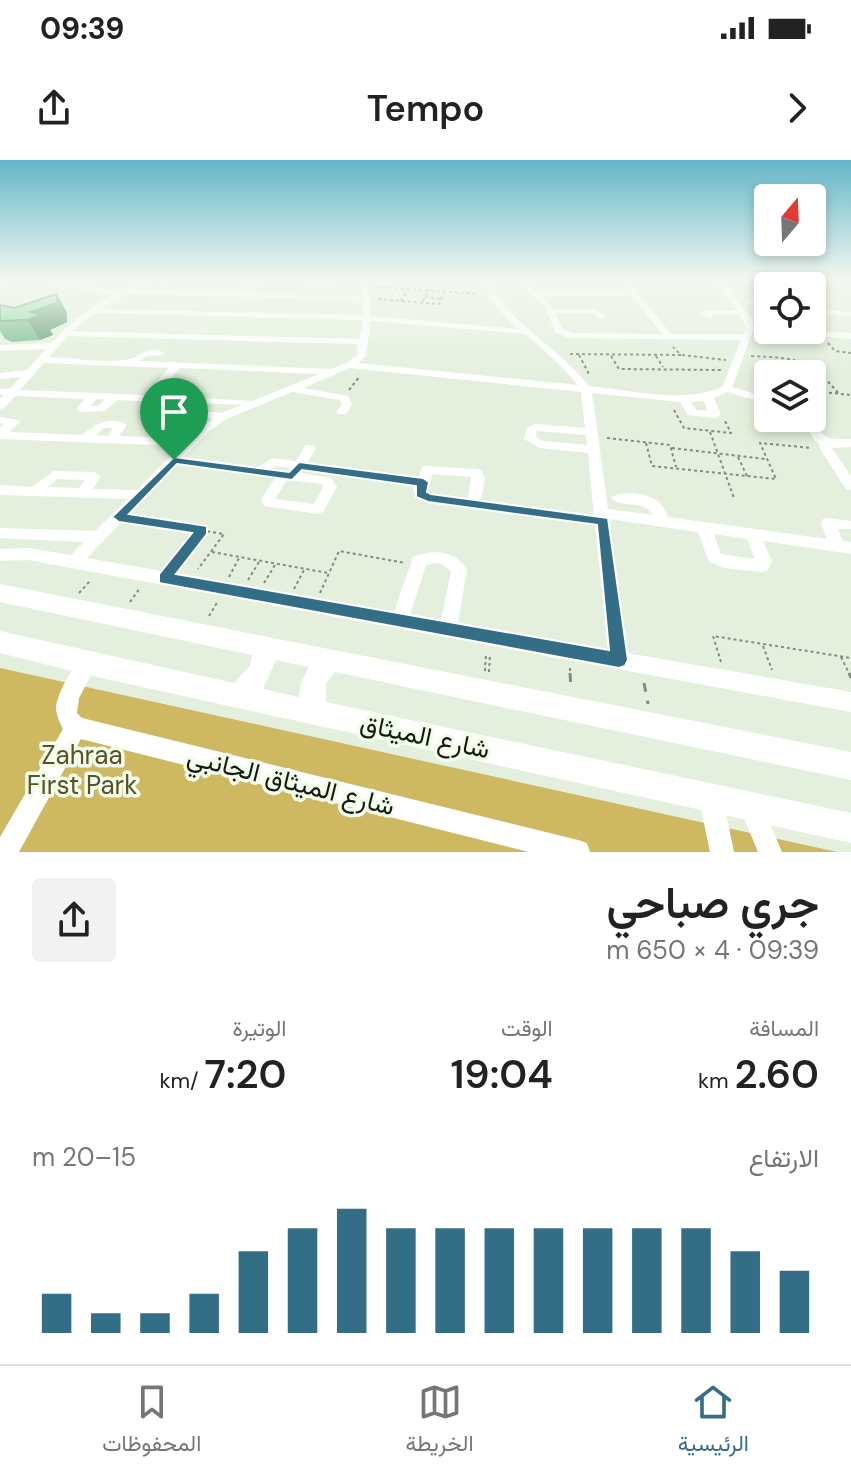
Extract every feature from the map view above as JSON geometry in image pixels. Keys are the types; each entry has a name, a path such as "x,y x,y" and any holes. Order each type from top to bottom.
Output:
{"main road":[{"path":"0,593 851,766"},
{"path":"239,695 253,684 262,671 265,657 263,645"},
{"name":"شارع الميثاق","path":"4,647 851,828"},
{"path":"315,712 310,698 313,683 320,669 331,659"}],"street":[{"path":"0,406 69,330 90,312"},
{"path":"158,312 152,318 216,321 221,314 367,318 526,332"},
{"path":"164,336 183,312"},
{"path":"74,562 174,460 222,417 252,402 349,365 361,356 367,312"},
{"path":"508,312 526,332 592,390 594,440 619,660"},
{"path":"551,312 558,330 571,336 747,337"},
{"path":"597,312 602,317"},
{"path":"648,312 667,337"},
{"path":"709,317 705,313 732,312"},
{"path":"726,389 747,337 749,323 743,312"},
{"path":"186,340 201,319"},
{"path":"69,330 186,340 364,342"},
{"path":"826,334 851,336"},
{"path":"332,353 341,341"},
{"path":"0,348 163,367 200,353"},
{"path":"48,352 87,351"},
{"path":"132,363 145,353 160,353"},
{"path":"180,361 333,371"},
{"path":"349,365 684,399 708,397 726,389 754,397"},
{"path":"148,398 156,388 163,367"},
{"path":"286,367 301,372 305,380 301,383"},
{"path":"0,376 72,370"},
{"path":"156,388 185,389"},
{"path":"288,389 344,398 347,405 342,412"},
{"path":"0,392 252,402"},
{"path":"94,396 81,409 101,409 114,397"},
{"path":"684,399 690,412 715,415 708,397"},
{"path":"194,400 187,412 222,417"},
{"path":"0,420 14,422 0,435"},
{"path":"815,432 851,486"},
{"path":"0,435 192,443"},
{"path":"826,447 851,444 851,453"},
{"path":"174,460 261,472 292,472 310,448"},
{"path":"474,504 476,473 431,467 426,471 420,491 424,497 474,504 662,522 844,547"},
{"path":"35,491 54,475 94,476 83,493"},
{"path":"0,490 140,495"},
{"path":"618,498 654,503 659,508 662,522"},
{"path":"844,547 828,523 846,525"},
{"path":"704,527 715,558 724,562 762,566 764,561 753,534"},
{"path":"0,533 99,537"},
{"path":"0,555 28,554 235,594 315,605 851,702"},
{"path":"400,620 417,565 427,557 449,560 458,566 448,629"},
{"path":"5,852 76,727 67,721 65,710 88,664"},
{"name":"شارع الميثاق الجانبي","path":"76,727 578,852"},
{"path":"711,799 722,852"},
{"path":"751,806 770,852"}],"path":[{"path":"667,337 681,355"},
{"path":"826,341 835,351 851,353"},
{"path":"552,354 681,355 737,362"},
{"path":"578,354 592,390"},
{"path":"611,355 619,369 665,369 737,362 808,362 817,367 839,394"},
{"path":"655,355 665,369"},
{"path":"344,398 366,367"},
{"path":"826,392 851,395"},
{"path":"709,431 734,498"},
{"path":"594,440 646,443 766,459"},
{"path":"646,443 652,466 776,479 760,446 763,442 826,447"},
{"path":"670,448 676,468"},
{"path":"738,456 747,476"},
{"path":"330,470 423,482"},
{"path":"119,517 224,534 188,583"},
{"path":"164,578 202,530"},
{"path":"315,605 339,551 417,565"},
{"path":"210,552 329,573"},
{"path":"235,594 240,557"},
{"path":"235,594 260,561"},
{"path":"214,608 276,564"},
{"path":"288,601 304,569"},
{"path":"85,587 94,578"},
{"path":"136,593 141,587"},
{"path":"725,679 713,636 851,658"},
{"path":"763,645 779,689"},
{"path":"841,656 851,678"},
{"path":"570,667 570,675"},
{"path":"644,680 645,689"}],"green space":[{"name":"Zahraa First Park","path":"0,668 837,852 0,852"}],"building":[{"path":"0,312 41,315 28,320 0,321"}],"route":[{"path":"174,460 292,476 299,466 423,482 420,491 428,498 603,521 619,660 164,578 202,530 119,517 174,460"}]}
